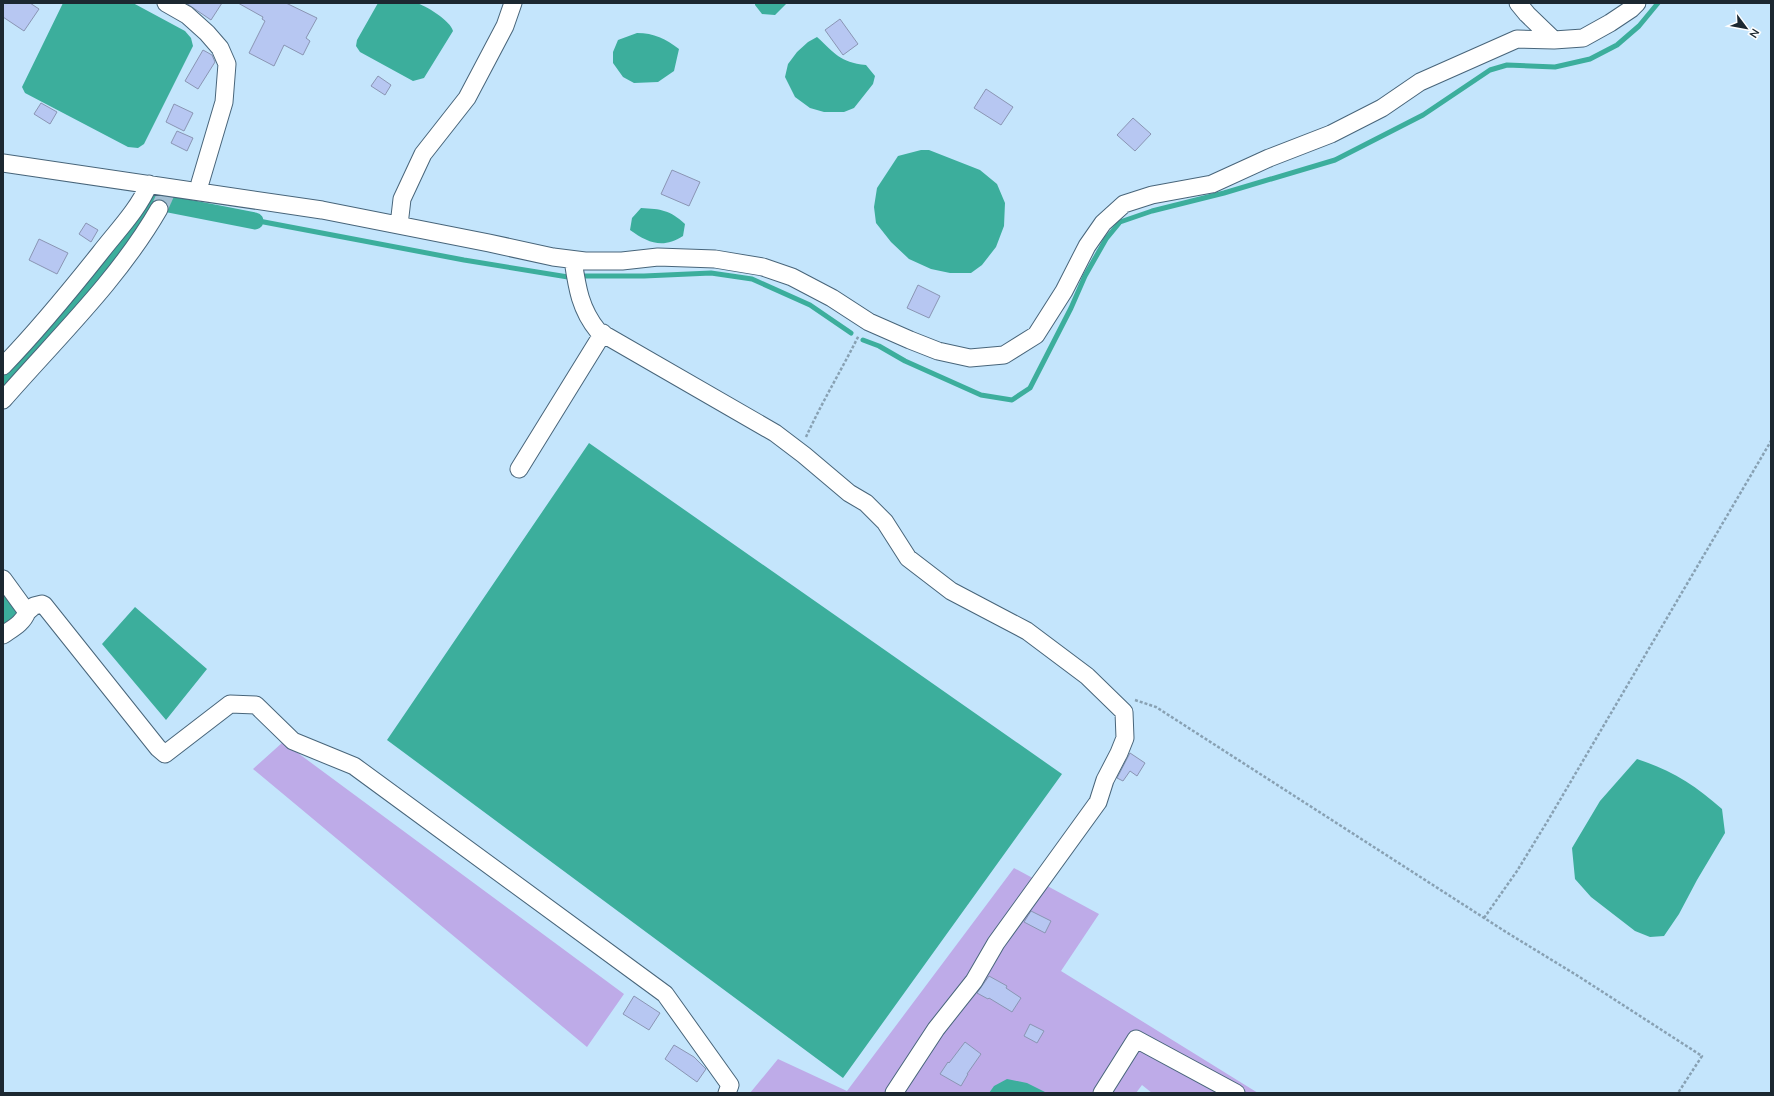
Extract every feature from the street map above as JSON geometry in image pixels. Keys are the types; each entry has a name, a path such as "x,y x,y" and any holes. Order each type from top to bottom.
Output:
{"street":[{"path":"166,3 187,15 207,33 220,48 227,64 224,102 200,183 200,192"},
{"path":"399,225 402,199 423,154 467,98 505,26 513,3"},
{"path":"1518,3 1527,14 1554,40"},
{"path":"3,163 322,210 573,260 622,261 658,257 708,259 763,267 792,277 832,298 869,322 938,351 970,358 1004,355 1036,335 1064,291 1087,246 1103,223 1124,204 1152,195 1212,184 1269,158 1331,134 1382,108 1420,82 1517,39 1554,40 1583,38 1610,23 1631,9 1637,3"},
{"path":"3,366 24,344 101,252 142,200 149,184"},
{"path":"3,400 101,291 148,228 159,208"},
{"path":"573,260 582,306 593,324 603,334 775,433 849,493 866,503 885,522 908,558 950,591 1027,631 1087,676 1124,712 1125,738 1098,802 996,943 974,982 936,1029 894,1093"},
{"path":"519,469 603,334"},
{"path":"3,579 27,612"},
{"path":"3,635 24,619 27,612 34,606 44,605 158,748 165,754 230,704 256,704 293,741 354,766 665,994 730,1085 727,1093"},
{"path":"1102,1093 1136,1040 1236,1093"}],"path":[{"path":"799,451 815,416 860,333 869,322"},
{"path":"1484,918 1517,871 1547,822 1771,441"},
{"path":"1134,700 1156,707 1702,1056 1678,1093"}],"shaded area":[{"path":"63,3 133,3 185,31 191,38 193,46 144,144 138,148 128,147 25,93 22,87"},
{"path":"378,3 416,3 443,18 451,27 453,31 424,78 413,81 360,52 356,46 357,40"},
{"path":"755,3 787,3 775,15 762,14"},
{"path":"637,33 660,37 679,49 674,71 658,82 634,83 623,77 613,63 613,52 618,40"},
{"path":"817,37 838,56 850,62 866,65 875,76 873,84 854,108 844,112 824,112 810,108 795,97 785,77 788,64 797,52 808,42"},
{"path":"921,150 929,150 980,170 997,184 1005,203 1004,226 996,247 982,265 971,273 950,273 931,269 909,259 891,242 876,223 874,207 877,188 898,156"},
{"path":"641,208 665,211 680,219 685,224 683,236 669,242 656,243 637,235 630,230 632,218"},
{"path":"589,443 1062,774 843,1078 387,740"},
{"path":"135,607 207,669 166,720 102,644"},
{"path":"283,742 624,994 587,1047 253,769"},
{"path":"1637,759 1672,773 1702,793 1722,809 1725,833 1679,914 1664,936 1650,937 1635,931 1591,897 1575,879 1572,848 1600,801"},
{"path":"1014,868 1099,914 1061,971 1258,1093 1152,1093 1142,1085 1136,1093 750,1093 778,1059 847,1091"},
{"path":"1007,1079 1027,1083 1047,1093 989,1093 994,1086"}],"building":[{"path":"3,3 30,3 39,9 24,31 3,17"},
{"path":"186,3 222,3 211,20"},
{"path":"238,3 286,3 317,18 306,38 310,41 303,55 284,45 274,66 249,53 265,21 262,19 263,17"},
{"path":"840,19 858,44 843,55 825,30"},
{"path":"203,50 212,55 215,62 198,89 185,81"},
{"path":"378,76 391,85 385,95 371,86"},
{"path":"986,89 1013,107 1001,125 974,108"},
{"path":"41,103 57,112 50,124 34,114"},
{"path":"174,104 193,113 184,131 166,122"},
{"path":"1133,118 1151,134 1135,151 1117,135"},
{"path":"177,131 193,138 187,151 171,143"},
{"path":"672,170 700,182 689,206 661,194"},
{"path":"86,223 98,230 91,242 79,234"},
{"path":"39,239 68,253 57,274 29,260"},
{"path":"918,285 940,296 929,318 907,308"},
{"path":"1130,753 1145,763 1137,776 1130,771 1123,781 1117,778"},
{"path":"1031,911 1051,921 1045,933 1024,922"},
{"path":"989,976 1007,986 1006,988 1021,998 1012,1012 989,998 988,999 977,993"},
{"path":"634,996 660,1013 649,1030 623,1014"},
{"path":"1030,1024 1044,1031 1037,1043 1024,1036"},
{"path":"965,1042 981,1054 967,1074 961,1086 940,1074"},
{"path":"674,1045 694,1057 706,1069 697,1082 665,1059"}],"waterway":[{"path":"863,340 879,346 905,361 981,395 1012,400 1030,388 1071,308 1085,276 1106,239 1120,222 1152,211 1224,193 1335,160 1423,115 1490,70 1507,65 1555,67 1590,59 1617,45 1639,26 1658,3"},
{"path":"3,386 114,257 158,202 255,221"},
{"path":"248,219 464,260 568,277"},
{"path":"585,276 644,276 711,273 752,279 810,305 851,333"},
{"path":"3,600 9,612 3,620"}],"tunnel":[{"path":"159,209 169,187"}]}
